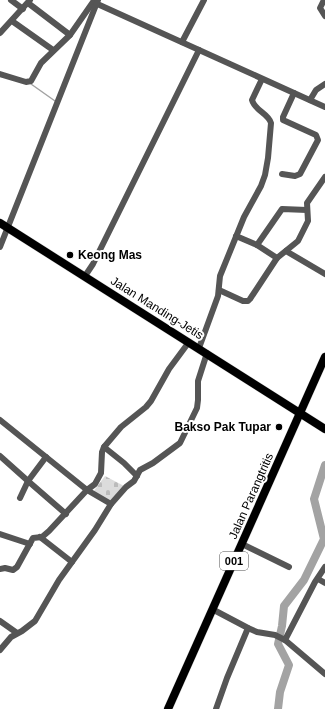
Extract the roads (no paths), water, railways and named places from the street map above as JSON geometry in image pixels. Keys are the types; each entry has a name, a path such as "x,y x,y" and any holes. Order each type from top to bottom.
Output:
{"main road":[{"name":"Jalan Manding-Jetis","path":"0,223 325,429"},
{"name":"Jalan Parangtritis","path":"168,709 324,360"}],"street":[{"path":"11,0 23,9"},
{"path":"182,42 204,0"},
{"path":"324,0 320,8 325,16"},
{"path":"0,33 29,2 70,35"},
{"path":"0,74 29,82 38,67 53,50 70,35 92,2 97,2 325,107"},
{"path":"0,247 97,2"},
{"path":"12,21 53,50"},
{"path":"0,23 6,27"},
{"path":"85,276 93,264 199,50"},
{"path":"199,348 219,290 220,276 244,217 260,186 266,169 271,123 268,117 256,107 252,100 262,79"},
{"path":"310,100 316,90 325,84"},
{"path":"282,174 295,176 300,174 318,140 316,135 283,120 283,116 294,93"},
{"path":"219,290 244,301 248,301 277,258 300,238 308,221 307,210 309,201 325,177"},
{"path":"257,245 282,209 307,210"},
{"path":"236,236 257,245 277,258"},
{"path":"286,251 325,274"},
{"path":"0,569 5,568 13,570 17,568 33,538 40,537 49,531 87,490 95,484 101,473 102,452 104,447 124,424 149,404 169,369 189,342"},
{"path":"0,650 9,639 26,628 36,619 72,562 96,530 111,504 126,487 134,481 142,469 153,463 182,441 197,408 198,381 207,353"},
{"path":"0,420 87,490 111,504"},
{"path":"104,447 137,476"},
{"path":"0,456 66,514"},
{"path":"20,498 28,481 46,457"},
{"path":"0,534 30,544"},
{"path":"40,537 72,562"},
{"path":"242,544 290,567"},
{"path":"285,640 315,582 325,567"},
{"path":"318,579 325,582"},
{"path":"212,609 257,632 275,635 285,640 325,674"},
{"path":"0,621 17,633"},
{"path":"216,709 248,628"}],"waterway":[{"path":"31,84 55,101"},
{"path":"278,709 280,692 289,665 278,644 284,606 304,580 324,539 314,499 325,465"}],"place":[{"name":"Keong Mas","path":"70,255"},
{"name":"Bakso Pak Tupar","path":"279,427"}]}
